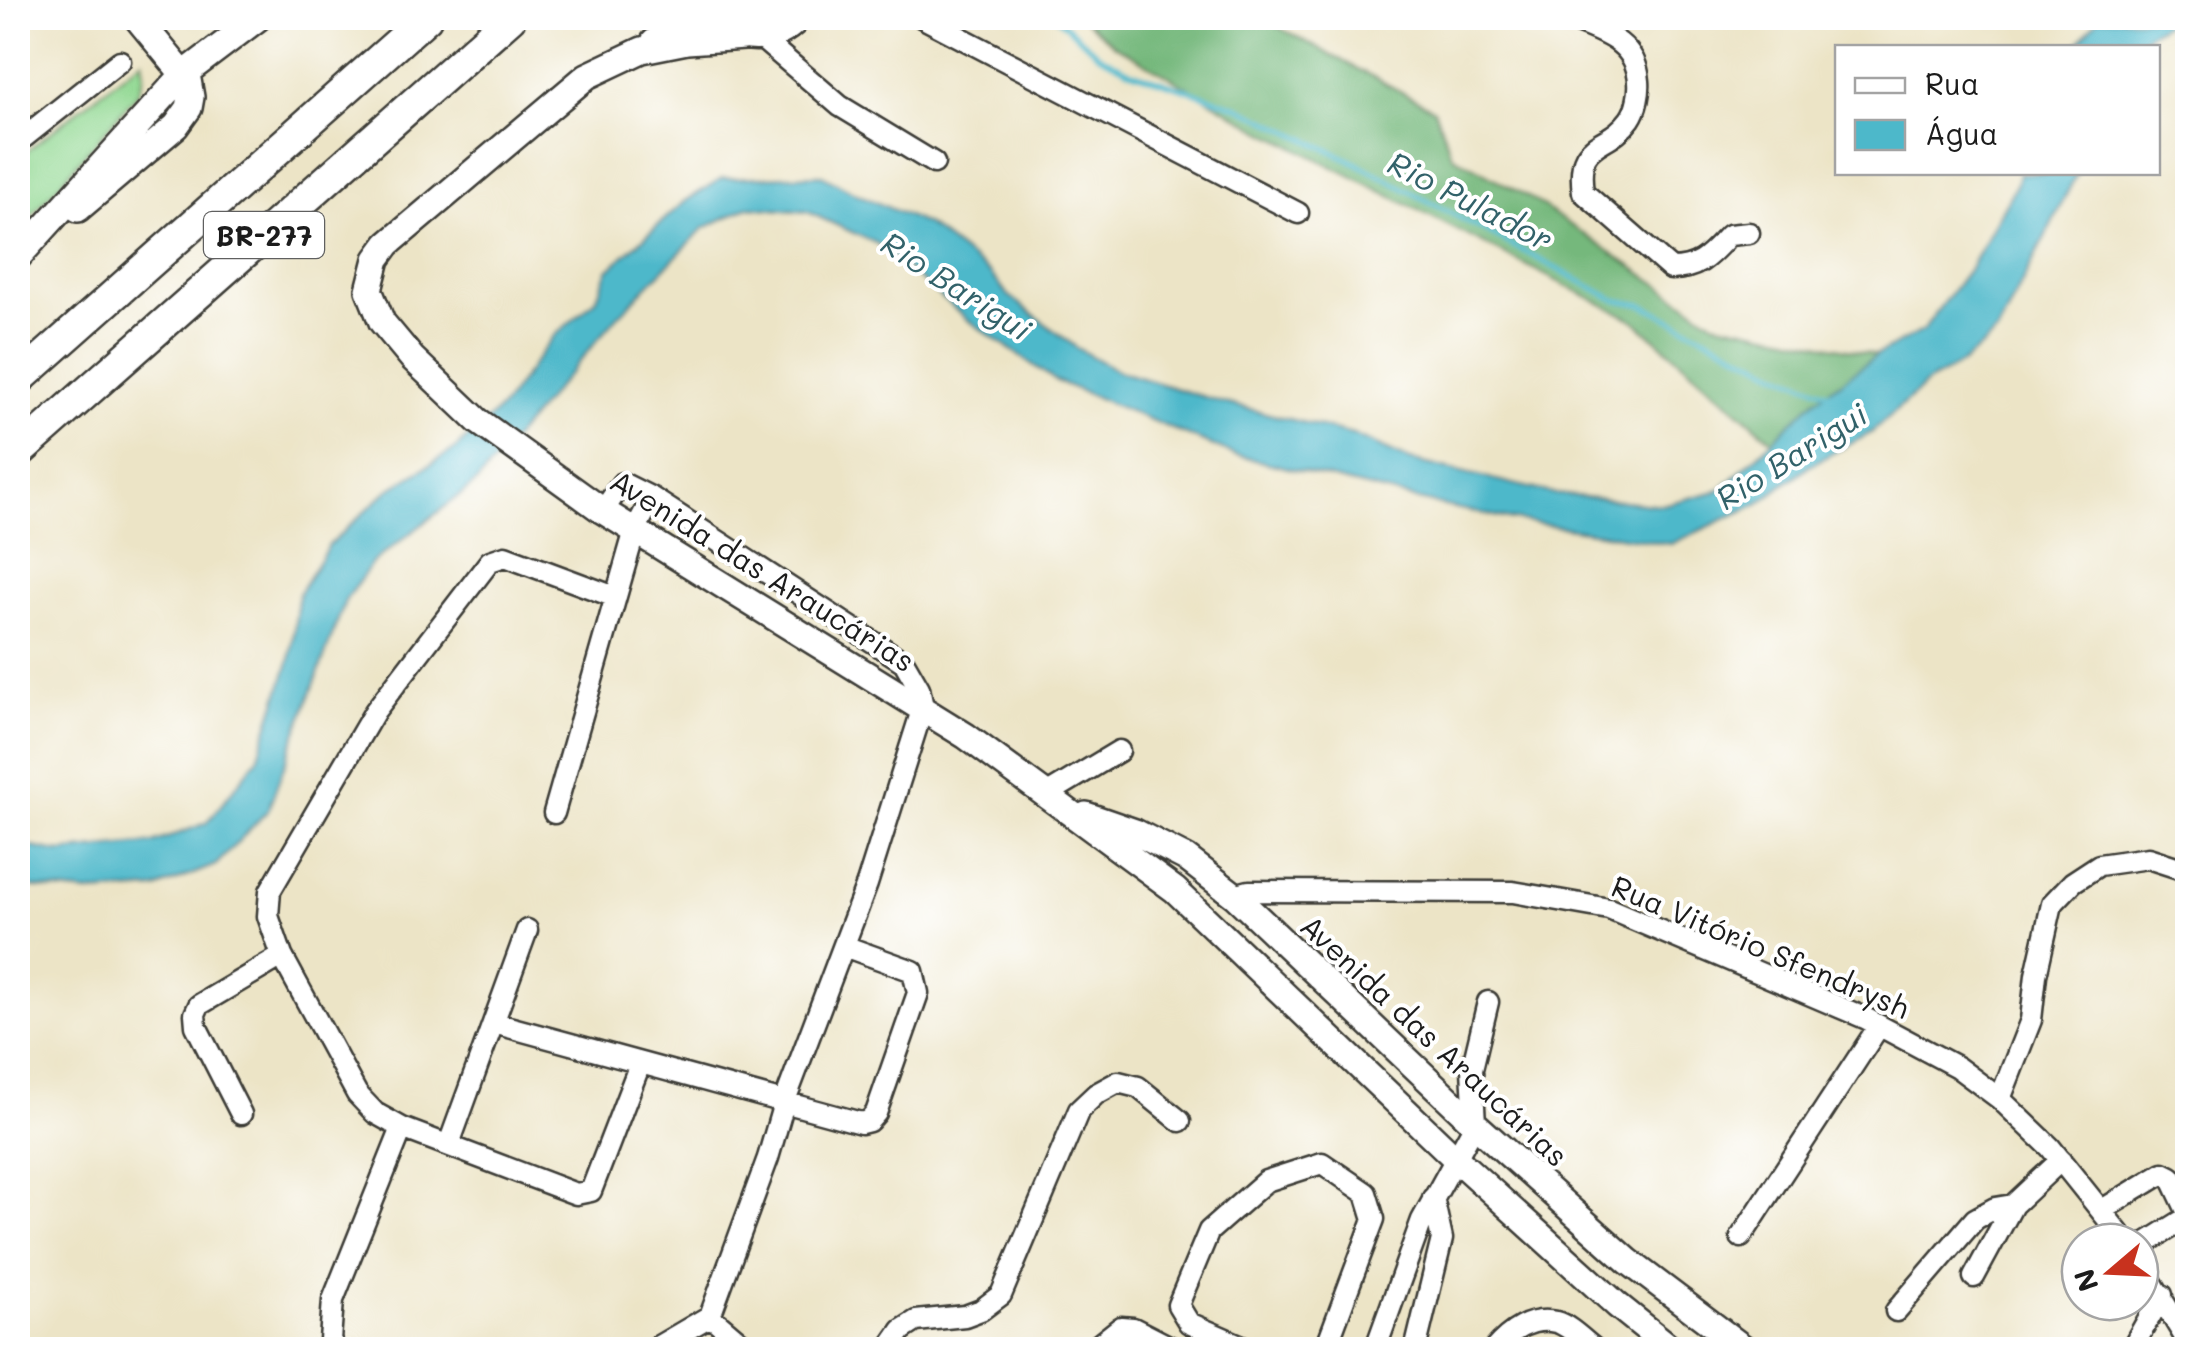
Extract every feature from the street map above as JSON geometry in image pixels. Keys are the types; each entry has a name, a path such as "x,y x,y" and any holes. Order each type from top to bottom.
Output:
{"highway":[{"name":"BR-277","path":"18,380 426,18"},
{"name":"BR-277","path":"18,453 510,18"}],"main road":[{"path":"18,258 176,126 188,108 191,98 184,74 138,18"},
{"path":"184,74 258,18"},
{"path":"642,50 688,18"},
{"path":"714,18 730,32 753,38"},
{"path":"642,50 698,39 778,34 798,18"},
{"name":"Avenida das Araucárias","path":"642,50 587,76 570,89 402,232 376,259 369,290 392,336 478,420 526,458 603,510 923,707 1175,890 1455,1158 1616,1304 1674,1350"},
{"name":"Avenida das Araucárias","path":"1055,802 1170,849 1234,895 1475,1124 1628,1261 1746,1350"},
{"path":"1175,890 1234,895"}],"street":[{"path":"923,18 1298,213"},
{"path":"1568,18 1628,48 1638,68 1640,92 1630,119 1587,156 1580,170 1583,192 1671,269 1689,269 1729,235 1750,233"},
{"path":"753,38 840,106 934,163"},
{"path":"18,142 120,60"},
{"path":"603,510 622,483 652,498 904,662 919,688 923,707 867,884 784,1103 710,1316 652,1350"},
{"path":"554,813 615,597 636,530 652,498"},
{"path":"615,597 505,556 490,561 374,710 270,891 268,916 282,956 357,1094 375,1114 402,1128 576,1194 591,1191 640,1064"},
{"path":"1055,802 1119,750"},
{"path":"2000,1098 2031,1020 2036,975 2052,904 2073,882 2099,865 2148,858 2188,871"},
{"name":"Rua Vitório Sfendrysh","path":"1234,895 1248,890 1513,892 1609,909 1879,1026 1957,1067 2000,1098 2061,1160 2111,1222"},
{"path":"448,1144 527,930"},
{"path":"494,1023 861,1123 870,1121 876,1113 918,993 918,983 913,971 844,946"},
{"path":"241,1114 196,1026 195,1014 199,1005 282,956"},
{"path":"1375,1350 1433,1198 1475,1124 1472,1069 1488,1002"},
{"path":"1741,1237 1879,1026"},
{"path":"888,1350 902,1330 916,1321 965,1316 1001,1295 1065,1139 1079,1110 1096,1094 1118,1082 1138,1087 1180,1122"},
{"path":"336,1350 330,1340 333,1300 402,1128"},
{"path":"1974,1278 2013,1206 2061,1160"},
{"path":"1250,1350 1188,1323 1178,1305 1209,1231 1266,1180 1322,1163 1366,1192 1374,1208 1374,1219 1326,1350"},
{"path":"2102,1210 2163,1172 2171,1177 2188,1215 2160,1234"},
{"path":"1415,1350 1442,1239 1433,1198"},
{"path":"1896,1311 1975,1220 1996,1208 2013,1206"},
{"path":"2160,1292 2188,1342"},
{"path":"2132,1350 2162,1295"},
{"path":"710,1316 750,1350"},
{"path":"1494,1350 1510,1331 1529,1324 1558,1322 1596,1350"},
{"path":"1092,1350 1121,1327 1133,1328 1176,1350"}],"green space":[{"path":"1082,18 1261,18 1434,109 1452,155 1532,199 1714,322 1877,355 1773,441 1635,321 1259,129 1113,44"},
{"path":"142,60 144,74 138,93 18,232 18,158"}],"water":[{"path":"2099,18 2176,18 2147,34 2139,45 2077,45"},
{"name":"Rio Barigui","path":"822,175 926,224 1077,348 1118,371 1353,435 1410,460 1556,494 1662,505 1721,490 1814,401 1877,355 1923,330 1971,266 2019,175 2076,175 1997,333 1964,362 1927,383 1871,433 1810,465 1758,504 1671,544 1435,504 1235,455 1056,381 968,320 878,244 808,212 748,207 704,228 617,317 476,483 373,562 345,601 268,810 216,865 156,889 89,893 18,886 18,844 58,852 153,843 207,823 258,758 290,659 299,593 329,545 387,491 455,449 502,407 553,337 596,300 608,270 684,202 722,178"}],"waterway":[{"name":"Rio Pulador","path":"1057,18 1099,55 1132,72 1239,107 1350,160 1616,300 1643,305 1780,374 1833,394"}]}
